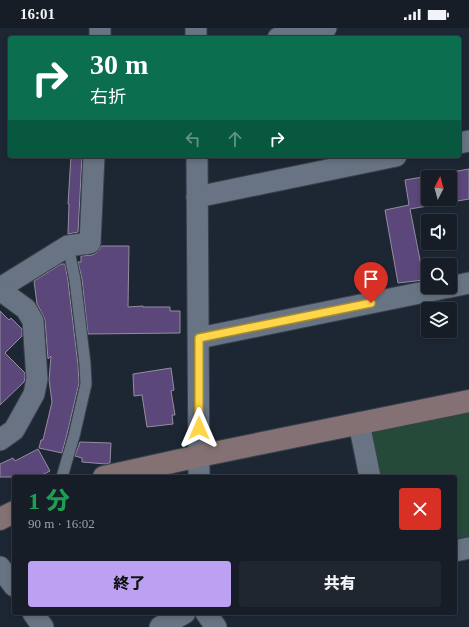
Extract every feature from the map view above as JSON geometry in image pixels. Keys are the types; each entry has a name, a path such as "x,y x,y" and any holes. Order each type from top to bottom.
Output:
{"street":[{"path":"288,36 326,28"},
{"path":"0,440 14,430 34,394 37,378 33,321 26,309 0,289 68,246 90,243 94,158"},
{"path":"197,158 199,466"},
{"path":"197,197 386,158"},
{"path":"457,286 469,283"},
{"path":"199,338 421,293"},
{"path":"121,475 199,466 359,423 469,401"},
{"path":"359,423 370,475"},
{"path":"0,519 12,513"},
{"path":"457,551 469,548"},
{"path":"0,566 12,583"},
{"path":"34,615 43,627"},
{"path":"160,627 181,615"},
{"path":"207,615 216,627"}],"lane":[{"path":"63,475 74,436 86,384 75,280 68,246"}],"green space":[{"path":"469,412 469,541 457,543 457,475 377,475 369,435 373,431"}],"building":[{"path":"71,158 82,158 78,232 68,234"},
{"path":"469,169 469,199 457,201 457,171"},
{"path":"421,177 421,206 428,206 410,209 421,265 421,280 398,283 385,210 409,205 405,180"},
{"path":"101,246 129,246 128,307 170,307 170,311 180,311 180,333 88,334 82,279 78,262 81,262 81,256 96,253"},
{"path":"61,264 65,264 68,281 79,383 62,453 39,448 41,440 43,440 52,402 49,380 51,356 48,359 45,320 37,304 34,281"},
{"path":"0,311 9,320 11,318 22,329 22,336 5,353 25,373 25,378 24,382 0,405"},
{"path":"171,368 174,390 171,391 175,415 172,415 173,424 147,427 142,395 134,396 133,374"},
{"path":"80,442 111,443 110,463 82,462 82,458 75,456"},
{"path":"38,449 50,471 42,475 12,475 12,477 0,477 0,464 13,458 15,461"}],"route":[{"path":"199,428 199,338 371,303"}]}
